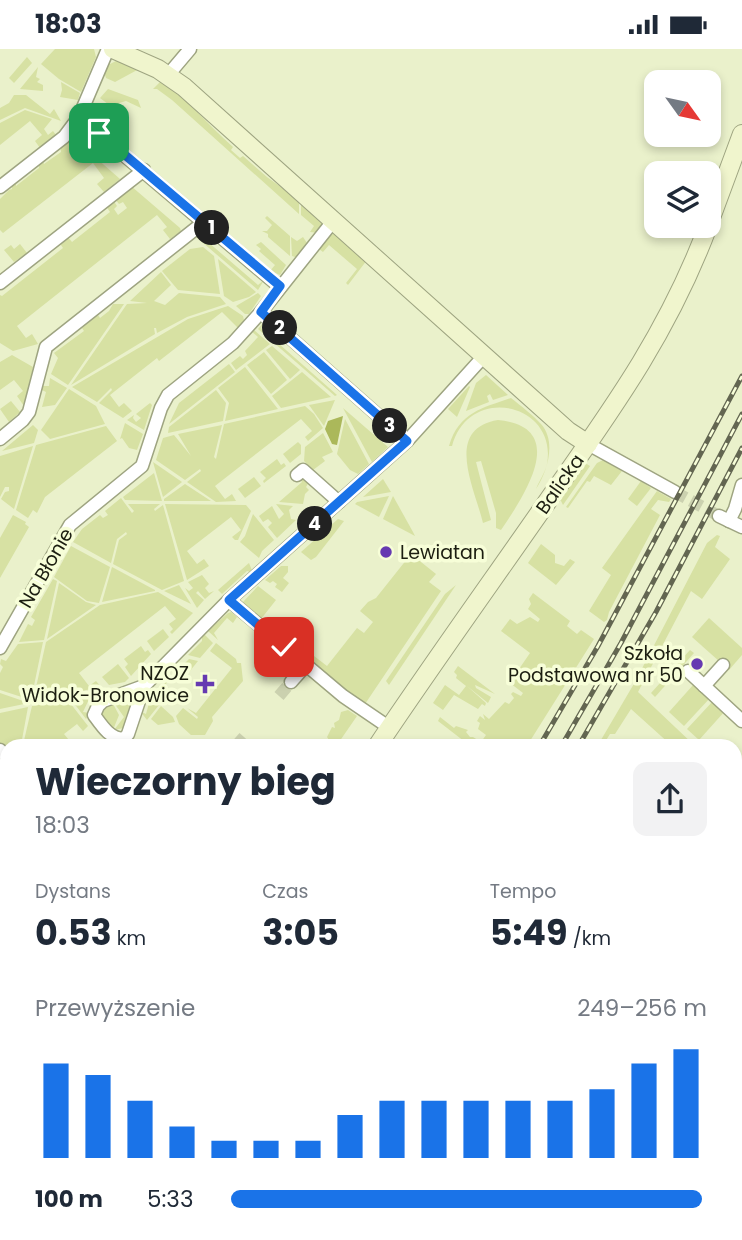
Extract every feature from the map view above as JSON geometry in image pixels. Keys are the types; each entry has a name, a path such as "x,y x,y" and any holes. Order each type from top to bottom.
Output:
{"street":[{"path":"0,187 64,137 79,117 111,49 168,75 197,98 568,431 675,492"},
{"path":"168,75 190,49"},
{"path":"79,117 280,286"},
{"name":"Balicka","path":"721,190 742,134"},
{"path":"0,283 144,170"},
{"name":"Na Błonie","path":"0,648 69,525 142,466 161,408 168,395 233,343 334,220"},
{"path":"0,439 29,412 46,347 204,222"},
{"name":"Balicka","path":"382,739 589,444 662,331 702,238"},
{"path":"261,312 407,441"},
{"path":"122,739 130,730 144,686 229,600 407,441 484,356"},
{"path":"297,475 303,470 339,502"},
{"path":"742,485 724,518 742,527"},
{"path":"229,600 343,696 390,728"},
{"path":"291,682 306,665"},
{"path":"704,686 723,665"},
{"path":"688,671 742,720"},
{"path":"120,739 103,727 94,715 96,710 107,698 144,686"}],"green space":[{"path":"55,49 94,49 96,57 81,92 41,64"},
{"path":"27,57 32,63 14,83 9,78"},
{"path":"118,60 139,69 115,82 106,78 104,72 107,63"},
{"path":"38,67 36,77 40,79 37,82 43,85 43,91 20,89"},
{"path":"161,81 189,104 233,147 231,150 240,158 243,156 299,200 299,214 172,100 153,89"},
{"path":"61,82 80,93 78,100 60,97"},
{"path":"108,89 138,100 141,108 126,101 119,103 116,110 100,98"},
{"path":"14,95 26,95 50,114 54,109 61,121 25,108 0,120 0,108 9,103"},
{"path":"25,110 52,119 44,129 48,135 53,131 56,135 40,148 35,141 42,135 30,121 0,145 0,123"},
{"path":"71,136 120,179 104,192 97,184 104,178 93,163 3,233 0,230 0,199 12,189 12,185 16,182 16,186 39,168 39,164 43,161 44,164 61,152 60,144"},
{"path":"131,186 181,231 170,239 163,230 167,227 157,215 17,326 26,338 32,334 38,344 13,351 0,343 0,295 63,248 59,242 67,236 72,242 110,212 106,206 113,200 118,215 127,208 123,202 119,204 115,199"},
{"path":"301,201 322,222 323,228 319,233 310,232 314,226 301,215"},
{"path":"267,216 290,236 290,256 262,231 267,231 272,225 265,218"},
{"path":"202,231 210,234 208,242 258,285 264,280 258,290 195,236"},
{"path":"335,233 367,260 348,285 346,283 357,269 329,245 323,252 319,249"},
{"path":"291,237 297,241 303,237 307,243 298,258 292,256"},
{"path":"261,242 286,265 280,275 270,271 275,265 259,251 261,249 256,245"},
{"path":"20,244 27,253 14,262 4,250 11,245 14,249"},
{"path":"203,247 214,256 220,294 178,290 162,271 190,249"},
{"path":"218,259 256,292 233,302 224,296"},
{"path":"161,272 171,285 154,301 165,305 179,293 220,297 226,304 187,317 157,333 154,328 155,334 71,385 127,304 147,303 130,301"},
{"path":"258,293 261,296 249,314 236,306"},
{"path":"113,304 124,304 68,385 51,374 58,358 54,353 84,331 82,328 98,315 100,318 109,311"},
{"path":"228,306 243,316 244,320 238,328 222,312 110,395 119,407 124,403 132,411 123,418 99,403 111,388 97,402 72,387 188,319"},
{"path":"264,322 261,328 337,395 258,329"},
{"path":"253,329 270,344 236,370 231,363 240,356 243,359 247,355 245,351 258,337 251,331"},
{"path":"272,346 300,370 290,379 266,350"},
{"path":"264,352 287,380 271,394 247,365"},
{"path":"12,355 33,367 24,406 17,396 23,391 14,380 0,390 0,362"},
{"path":"229,364 235,372 169,424 179,403"},
{"path":"245,367 278,409 225,421 229,403 218,388"},
{"path":"302,372 331,397 281,408 272,396"},
{"path":"486,375 508,395 493,400 490,394 487,396 489,402 466,411 476,383"},
{"path":"50,378 67,388 55,405 42,407 46,392 40,389 41,386 49,386"},
{"path":"470,387 457,417 448,409"},
{"path":"69,389 96,406 105,424 50,439 41,430"},
{"path":"216,390 226,403 223,421 168,433 169,427"},
{"path":"511,398 546,431 549,457 546,467 547,443 539,427 526,415 510,409 492,408 476,414 461,426 452,446 449,446 459,426 473,413"},
{"path":"335,400 324,426 309,405"},
{"path":"11,401 20,412 9,422 0,409"},
{"path":"150,403 152,405 144,430 127,420 134,415 136,422 141,418 136,414"},
{"path":"305,406 323,428 308,441 305,437 312,431 301,419 215,486 225,499 232,494 236,501 216,502 187,482 201,471 200,469 185,480 156,460 163,438 174,435 191,456 178,434 222,425 214,457 216,459 224,424"},
{"path":"343,408 388,447 372,462"},
{"path":"343,416 337,445 332,444 325,429 328,421"},
{"path":"345,419 369,464 358,474 350,470 337,454"},
{"path":"498,420 520,425 533,436 537,450 529,483 501,530 496,528 496,513 481,461 476,462 491,520 483,523 467,462 471,435 481,426"},
{"path":"125,423 143,434 137,450 129,448 122,438 120,439"},
{"path":"33,425 38,430 34,443 2,451"},
{"path":"106,426 117,441 45,497 37,513 33,510 28,518 16,510 36,445"},
{"path":"323,433 333,452 322,457 325,461 313,470 304,461 305,447"},
{"path":"298,442 301,445 301,454 290,463 283,454"},
{"path":"33,446 14,509 1,499 5,492 9,491 9,487 5,487 0,497 0,456"},
{"path":"277,459 281,465 284,463 286,466 264,483 266,478 260,472"},
{"path":"603,460 622,471 611,485 594,476 590,482 587,481 568,508 566,507 597,463"},
{"path":"153,462 182,482 163,497"},
{"path":"585,463 590,466 563,505 560,499"},
{"path":"154,473 162,501 125,500 123,497"},
{"path":"254,477 261,486 245,498 238,489"},
{"path":"299,478 308,478 309,482 306,487 309,490 305,494 303,504 279,502 302,482"},
{"path":"383,479 391,492 363,497"},
{"path":"641,481 651,488 637,506 628,499"},
{"path":"185,484 211,501 164,501"},
{"path":"657,491 671,499 669,502 658,500 651,509 660,515 604,622 589,611 611,575 602,568"},
{"path":"389,496 379,517 355,504 357,502"},
{"path":"393,496 413,532 415,536 383,519"},
{"path":"121,498 132,513 134,511 128,504 160,504 155,511 163,505 184,581 162,590 113,564 119,540 126,532 117,539 111,563 73,542 82,529 100,515 103,518 108,515 105,511"},
{"path":"165,504 246,505 251,511 238,540 232,537 241,530 231,517 187,551 197,564 204,559 209,566 187,580"},
{"path":"276,504 293,506 289,510 291,519 296,520 277,538 268,527 272,523 268,519 263,522 259,516 272,506 279,519 284,514"},
{"path":"253,514 274,540 262,551 259,558 240,542"},
{"path":"13,515 26,522 29,527 0,578 0,538"},
{"path":"338,519 344,521 316,557 311,560 301,552"},
{"path":"717,535 720,536 715,547 730,559 702,599 691,591 638,692 688,739 664,739 631,709 615,734 602,739 635,682 707,543"},
{"path":"541,544 555,555 555,563 564,566 570,559 575,562 556,585 528,563"},
{"path":"71,546 110,567 99,603 87,601 54,577"},
{"path":"411,554 436,574 429,582 441,591 365,704 310,662 314,656 327,666 357,628 364,633 373,622 360,611 376,598"},
{"path":"249,563 253,573 247,571 222,594 218,590"},
{"path":"281,566 288,566 288,572 283,578 289,583 282,592 275,587 277,584 273,581 270,583 265,580"},
{"path":"112,567 155,590 155,591 102,602"},
{"path":"202,575 209,584 205,588 209,593 214,591 205,599 198,591 196,593 204,600 197,608 185,588 189,591 193,588 188,582"},
{"path":"53,579 57,581 44,640 19,642 28,624 32,626 35,620 31,617"},
{"path":"59,583 86,602 96,605 47,639"},
{"path":"179,585 191,604 164,591"},
{"path":"456,585 389,685 386,681 445,594"},
{"path":"258,586 276,600 261,619 252,614 254,612 243,602"},
{"path":"158,592 193,613 172,634 170,632 173,629 169,624 176,619 165,606 79,673 89,686 96,681 101,687 33,701 46,642 100,605"},
{"path":"533,593 570,621 567,626 577,634 581,630 594,639 531,739 483,739 486,735 478,729 480,723 477,721 480,716 485,720 483,714 489,719 505,702 509,704 514,698 511,694 513,692 521,696 523,693 506,680 516,667 519,669 530,653 501,631 510,619 517,624 530,617 538,622 540,619 528,609 531,604 529,599"},
{"path":"231,612 237,617 233,623 227,618 214,633 218,640 208,631"},
{"path":"709,618 742,648 742,655 729,670 692,637"},
{"path":"163,629 169,637 154,651 147,641"},
{"path":"202,632 213,643 200,658 188,655 202,641"},
{"path":"43,642 31,700 0,690 0,673 3,667 0,664 1,659 6,661 18,644"},
{"path":"216,643 236,659 237,663 241,663 243,681 212,717 213,721 205,735 191,735 179,724 176,716 183,708 197,719 187,708 196,713 232,668 210,651"},
{"path":"141,646 145,652 148,650 151,654 131,676 125,667 128,664 124,659"},
{"path":"690,650 694,653 655,697 651,693"},
{"path":"189,659 198,661 182,681 178,670"},
{"path":"118,664 129,678 125,682 109,685 102,677"},
{"path":"458,666 495,694 475,685 491,697 488,703 467,686 486,703 485,706 482,704 478,709 454,695 443,710 433,703 445,685 459,695 466,686 456,678 454,672"},
{"path":"167,681 163,695 156,699 160,702 159,705 147,720 140,711 146,714 151,696"},
{"path":"694,684 710,698 684,726 669,712"},
{"path":"107,690 108,692 98,698 91,695 83,712 90,713 86,719 70,698"},
{"path":"0,693 29,703 0,709"},
{"path":"135,696 124,728 114,730 124,717 112,700"},
{"path":"67,699 88,726 83,731 77,724 64,734 68,739 24,739 32,706"},
{"path":"111,700 119,715 113,730 100,714"},
{"path":"713,701 725,711 700,739 687,729"},
{"path":"161,706 175,722 158,725 151,719"},
{"path":"28,707 22,739 0,739 0,713"},
{"path":"348,710 357,716 341,739 328,739 327,737 332,727 335,728 334,723 339,720 341,712"},
{"path":"440,717 454,728 456,726 468,730 466,732 476,739 461,739 438,721"}],"tunnel":[{"path":"675,492 719,516"},
{"path":"279,696 291,682"}],"railway":[{"path":"544,739 598,646 742,376"},
{"path":"565,739 621,643 742,414"},
{"path":"582,739 656,612 742,448"}],"place":[{"name":"Lewiatan","path":"386,552"},
{"name":"Szkoła Podstawowa nr 50","path":"697,664"},
{"name":"NZOZ Widok-Bronowice","path":"205,684"}],"route":[{"path":"99,133 280,286 261,312 407,441 229,600 284,647"}]}
